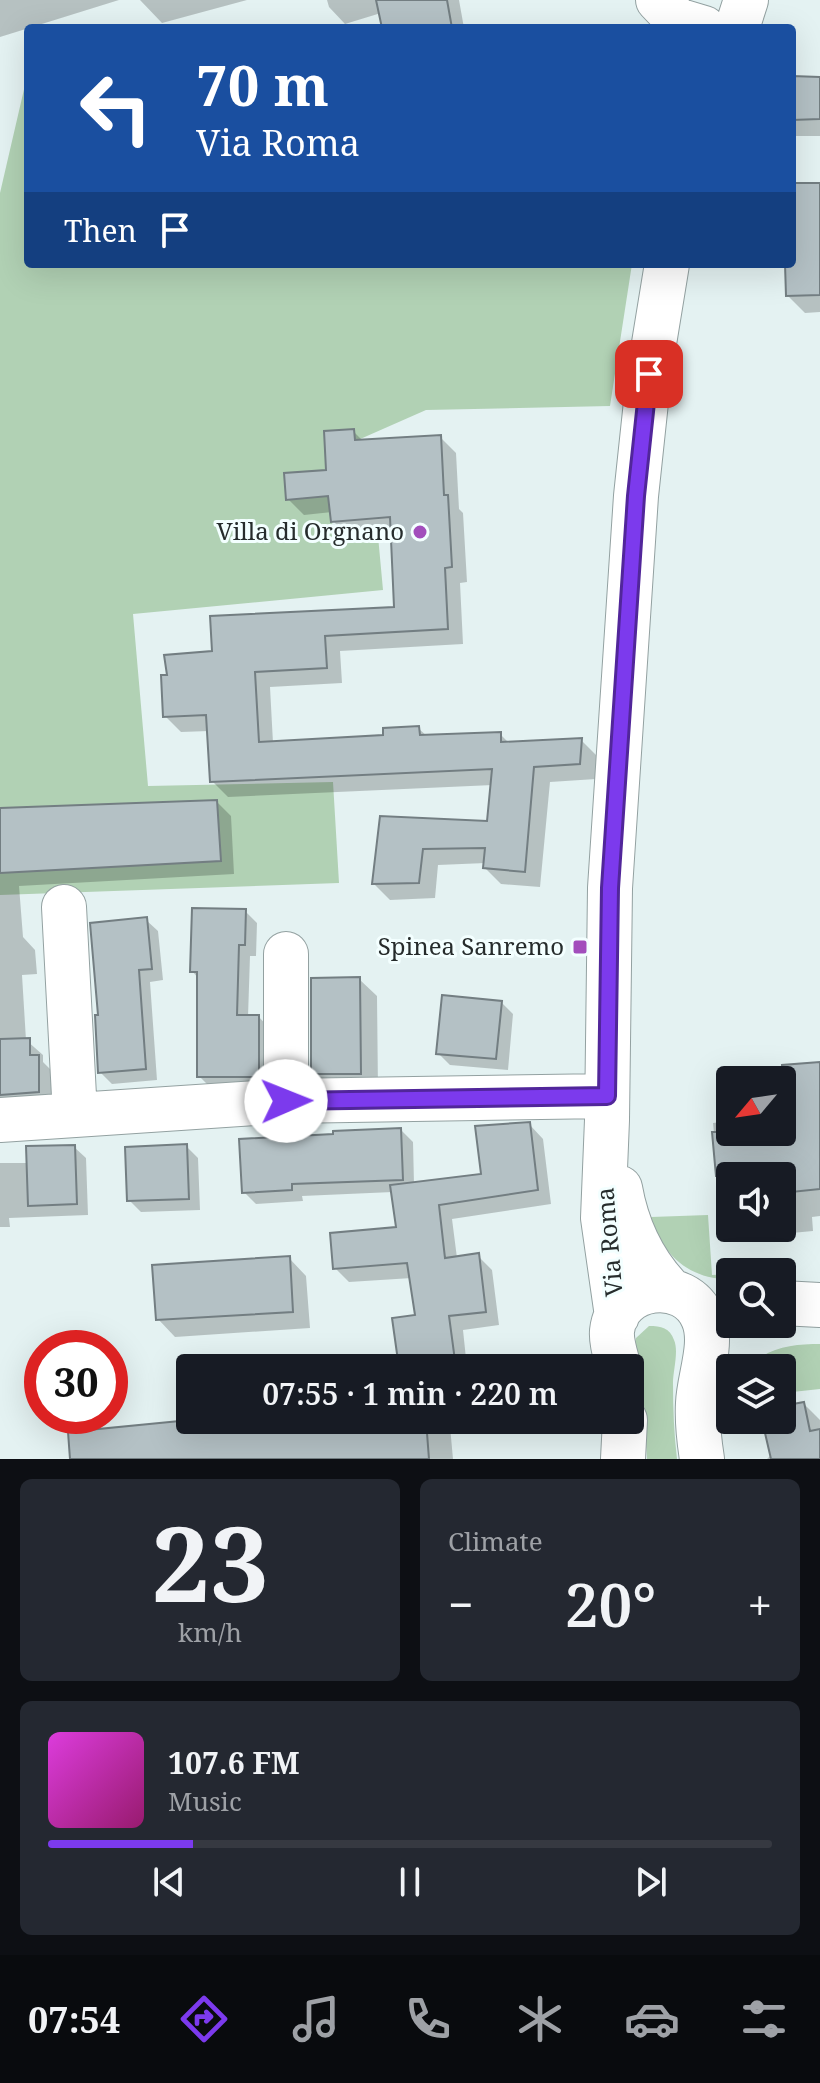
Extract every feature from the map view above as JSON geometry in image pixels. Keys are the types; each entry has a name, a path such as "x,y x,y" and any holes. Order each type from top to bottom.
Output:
{"street":[{"path":"738,24 746,0"},
{"name":"Via Roma","path":"617,1316 603,1218 610,888 636,496 649,374 666,268"},
{"path":"64,907 75,1115"},
{"path":"286,954 286,1101"},
{"path":"0,1120 286,1101 607,1108"},
{"name":"Via Roma","path":"607,1108 629,1225 654,1274 698,1299 707,1332 698,1425 702,1459"},
{"name":"Via Roma","path":"616,1354 612,1334 617,1316 624,1305 640,1294 659,1290 698,1299"},
{"path":"701,1370 723,1338"},
{"path":"623,1459 624,1434"}],"green space":[{"path":"24,89 24,268 631,268 610,406 426,410 333,451 332,544 378,536 383,590 133,614 148,786 333,782 339,883 0,895 0,193"},
{"path":"708,1215 712,1275 716,1275 716,1278 690,1270 670,1254 651,1217"},
{"path":"649,1326 661,1327 672,1336 676,1355 673,1393 677,1459 647,1459 644,1354 635,1354 636,1338"},
{"path":"820,1344 820,1389 796,1392 796,1354 766,1354 800,1345"}],"building":[{"path":"376,0 447,0 451,24 381,24"},
{"path":"796,76 820,77 820,119 796,120"},
{"path":"796,183 820,183 820,295 786,296 785,268 796,268"},
{"path":"354,429 355,440 441,435 452,567 445,568 448,629 325,636 327,668 255,672 259,742 383,735 383,728 419,726 420,735 501,732 501,742 582,738 580,764 534,767 525,872 483,868 485,848 423,849 419,883 372,884 380,816 487,821 492,769 210,782 206,715 163,717 161,675 167,675 164,655 212,651 210,616 394,607 390,517 331,522 328,496 286,500 284,473 326,470 324,431"},
{"path":"217,800 221,861 0,873 0,808"},
{"path":"192,908 246,909 245,945 239,945 237,1015 259,1015 259,1077 197,1077 197,972 190,972"},
{"path":"147,917 152,969 139,970 146,1069 98,1073 95,1015 98,1015 90,923"},
{"path":"360,977 361,1074 311,1074 311,978"},
{"path":"442,995 502,1001 496,1059 436,1054"},
{"path":"30,1038 30,1055 39,1055 39,1092 0,1095 0,1039"},
{"path":"820,1062 820,1189 796,1192 796,1162 716,1162 716,1176 712,1132 716,1132 716,1146 796,1146 796,1066 782,1065"},
{"path":"530,1122 538,1190 439,1205 445,1258 479,1253 486,1312 449,1316 454,1354 397,1354 392,1318 415,1315 407,1263 333,1269 330,1233 396,1227 390,1185 481,1174 475,1126"},
{"path":"401,1128 403,1180 292,1184 292,1190 242,1193 239,1139"},
{"path":"187,1144 189,1199 127,1201 125,1147"},
{"path":"75,1145 77,1204 28,1206 26,1146"},
{"path":"290,1256 293,1312 156,1320 152,1265"},
{"path":"804,1402 810,1431 820,1429 820,1459 771,1459 765,1434 796,1434 796,1403"},
{"path":"176,1421 176,1434 427,1434 429,1459 70,1459 68,1434 128,1434 128,1426"}],"place":[{"name":"Villa di Orgnano","path":"420,532"},
{"name":"Spinea Sanremo","path":"580,947"}],"route":[{"path":"286,1101 607,1096 610,888 636,496 649,374"}]}
